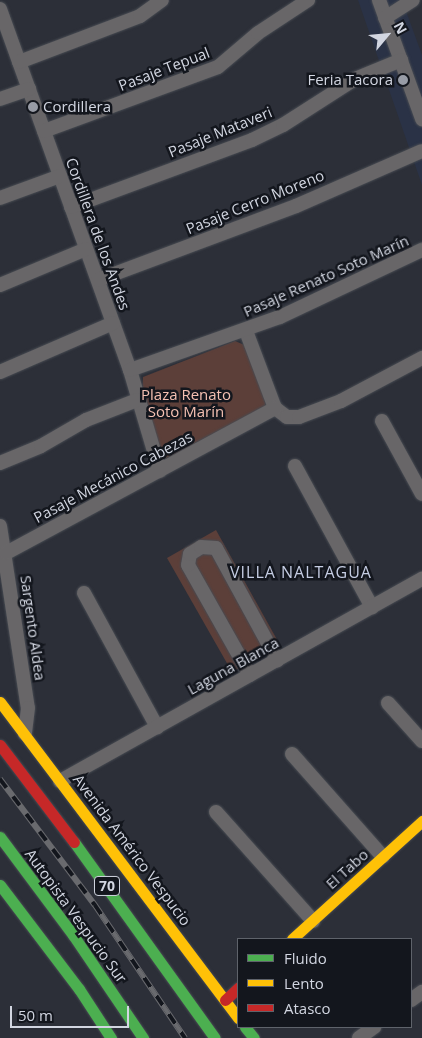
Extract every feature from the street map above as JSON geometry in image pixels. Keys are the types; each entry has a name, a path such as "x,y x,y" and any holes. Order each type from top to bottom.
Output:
{"main road":[{"name":"Avenida Américo Vespucio","path":"0,702 237,1017"},
{"name":"70","path":"0,745 106,884 215,1038"},
{"name":"El Tabo","path":"293,938 422,821"},
{"name":"Autopista Vespucio Sur","path":"0,837 73,935 144,1038"},
{"path":"0,885 79,989 111,1038"},
{"path":"225,1000 237,989"},
{"path":"246,1028 254,1038"}],"street":[{"path":"19,62 140,16 162,0"},
{"name":"Pasaje Tepual","path":"44,131 218,67 266,26 308,0"},
{"path":"379,0 401,60 417,90 422,119"},
{"path":"385,18 413,0"},
{"name":"Cordillera de los Andes","path":"0,12 130,370 137,400 160,470"},
{"name":"Pasaje Mataveri","path":"71,208 260,136 355,79 401,60"},
{"path":"0,99 29,89"},
{"name":"Pasaje Cerro Moreno","path":"98,280 296,206 422,151"},
{"path":"0,198 60,176"},
{"path":"0,284 86,249"},
{"name":"Pasaje Renato Soto Marín","path":"130,370 246,331 422,250"},
{"path":"0,372 113,323"},
{"path":"246,331 275,408 287,417 305,415 358,393 422,358"},
{"path":"0,463 36,449 98,414 137,400"},
{"name":"Pasaje Mecánico Cabezas","path":"6,554 275,408"},
{"path":"382,420 422,494"},
{"path":"296,466 372,607"},
{"name":"Sargento Aldea","path":"0,526 6,554 28,708 25,734"},
{"path":"250,675 188,565 193,551 211,545 219,552 277,660"},
{"name":"Laguna Blanca","path":"60,781 422,579"},
{"path":"84,593 157,727"},
{"path":"388,704 422,741"},
{"path":"292,754 383,857"},
{"path":"216,812 313,921"},
{"path":"359,1038 373,1028"}],"shaded area":[{"name":"Feria Tacora","path":"358,0 402,0 422,55 422,185"}],"green space":[{"name":"Plaza Renato Soto Marín","path":"235,341 249,347 266,406 161,461 142,400 143,377"},
{"path":"216,530 280,645 232,672 167,558"}],"railway":[{"path":"0,779 95,905 185,1038"}],"traffic: fast":[{"path":"0,837 73,935 143,1038"},
{"path":"74,842 215,1038"},
{"path":"0,885 79,989 111,1038"},
{"path":"246,1028 254,1038"}],"traffic: slow":[{"path":"0,702 237,1017"},
{"path":"293,938 422,821"}],"traffic: jam":[{"path":"0,745 74,842"},
{"path":"225,1000 237,989"}],"place":[{"name":"Feria Tacora","path":"403,80"},
{"name":"Cordillera","path":"33,107"}],"district":[{"name":"VILLA NALTAGUA","path":"301,572"}]}
